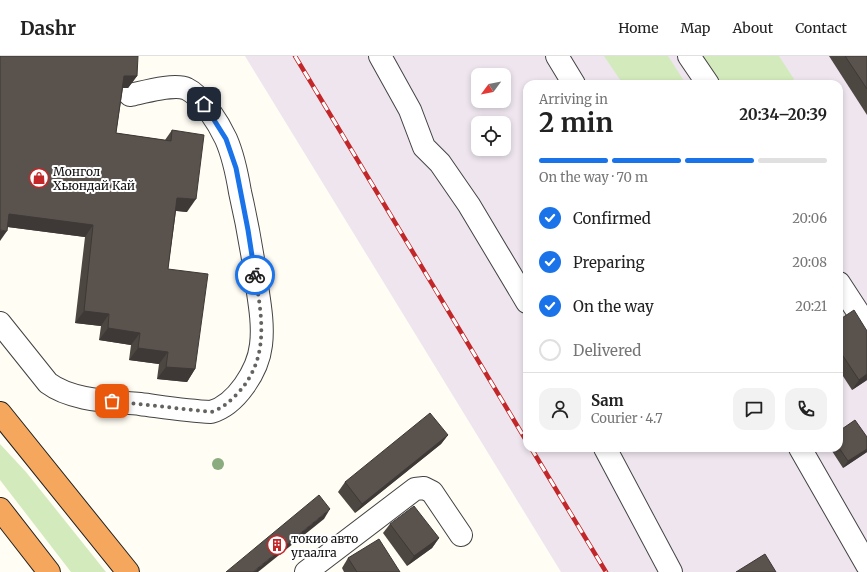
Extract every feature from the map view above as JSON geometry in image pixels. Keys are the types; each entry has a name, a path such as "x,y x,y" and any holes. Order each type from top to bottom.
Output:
{"highway":[{"path":"0,413 128,572"},
{"path":"0,509 49,572"}],"street":[{"path":"380,56 410,110 424,147 440,163 469,205 523,295"},
{"path":"557,56 572,80"},
{"path":"689,56 705,80"},
{"path":"0,323 48,383 54,388 68,394 96,399 211,412 218,410 228,403 244,386 255,367 261,345 262,318 248,230 236,168 226,139 209,111 198,97 186,88 169,87 130,95"},
{"path":"843,289 867,326"},
{"path":"607,452 671,572"},
{"path":"802,452 867,565"},
{"path":"306,572 415,489 424,488 432,492 461,535"}],"shaded area":[{"path":"245,56 867,56 867,572 561,572"}],"green space":[{"path":"604,56 668,56 683,80 620,80"},
{"path":"698,56 779,56 794,79 792,80 714,80"},
{"path":"0,444 26,472 106,572 71,572 0,480"}],"building":[{"path":"0,56 138,56 137,76 124,76 116,133 171,141 172,130 204,135 196,199 177,198 168,269 208,274 195,369 166,367 168,352 138,348 140,333 108,328 109,314 84,311 93,225 9,214 7,231 0,230"},
{"path":"845,56 867,56 867,89"},
{"path":"854,310 867,331 867,374 859,380 843,356 843,317"},
{"path":"430,413 448,435 362,504 345,482"},
{"path":"855,420 867,437 867,449 848,461 842,452 843,452 843,428"},
{"name":"токио авто угаалга","path":"319,495 330,509 253,572 226,572"},
{"path":"414,506 439,538 414,556 390,524"},
{"path":"379,539 400,572 357,572 348,558"},
{"path":"765,554 776,572 736,572"}],"railway":[{"path":"295,56 523,435"},
{"path":"533,452 606,572"}],"way so far":[{"path":"112,401 202,412 218,410 228,403 244,386 255,367 261,345 262,318 255,275"}],"place":[{"name":"Монгол Хьюндай Кай","path":"39,178"},
{"name":"токио авто угаалга","path":"277,545"}],"route":[{"path":"204,104 226,139 236,168 255,275"}]}
